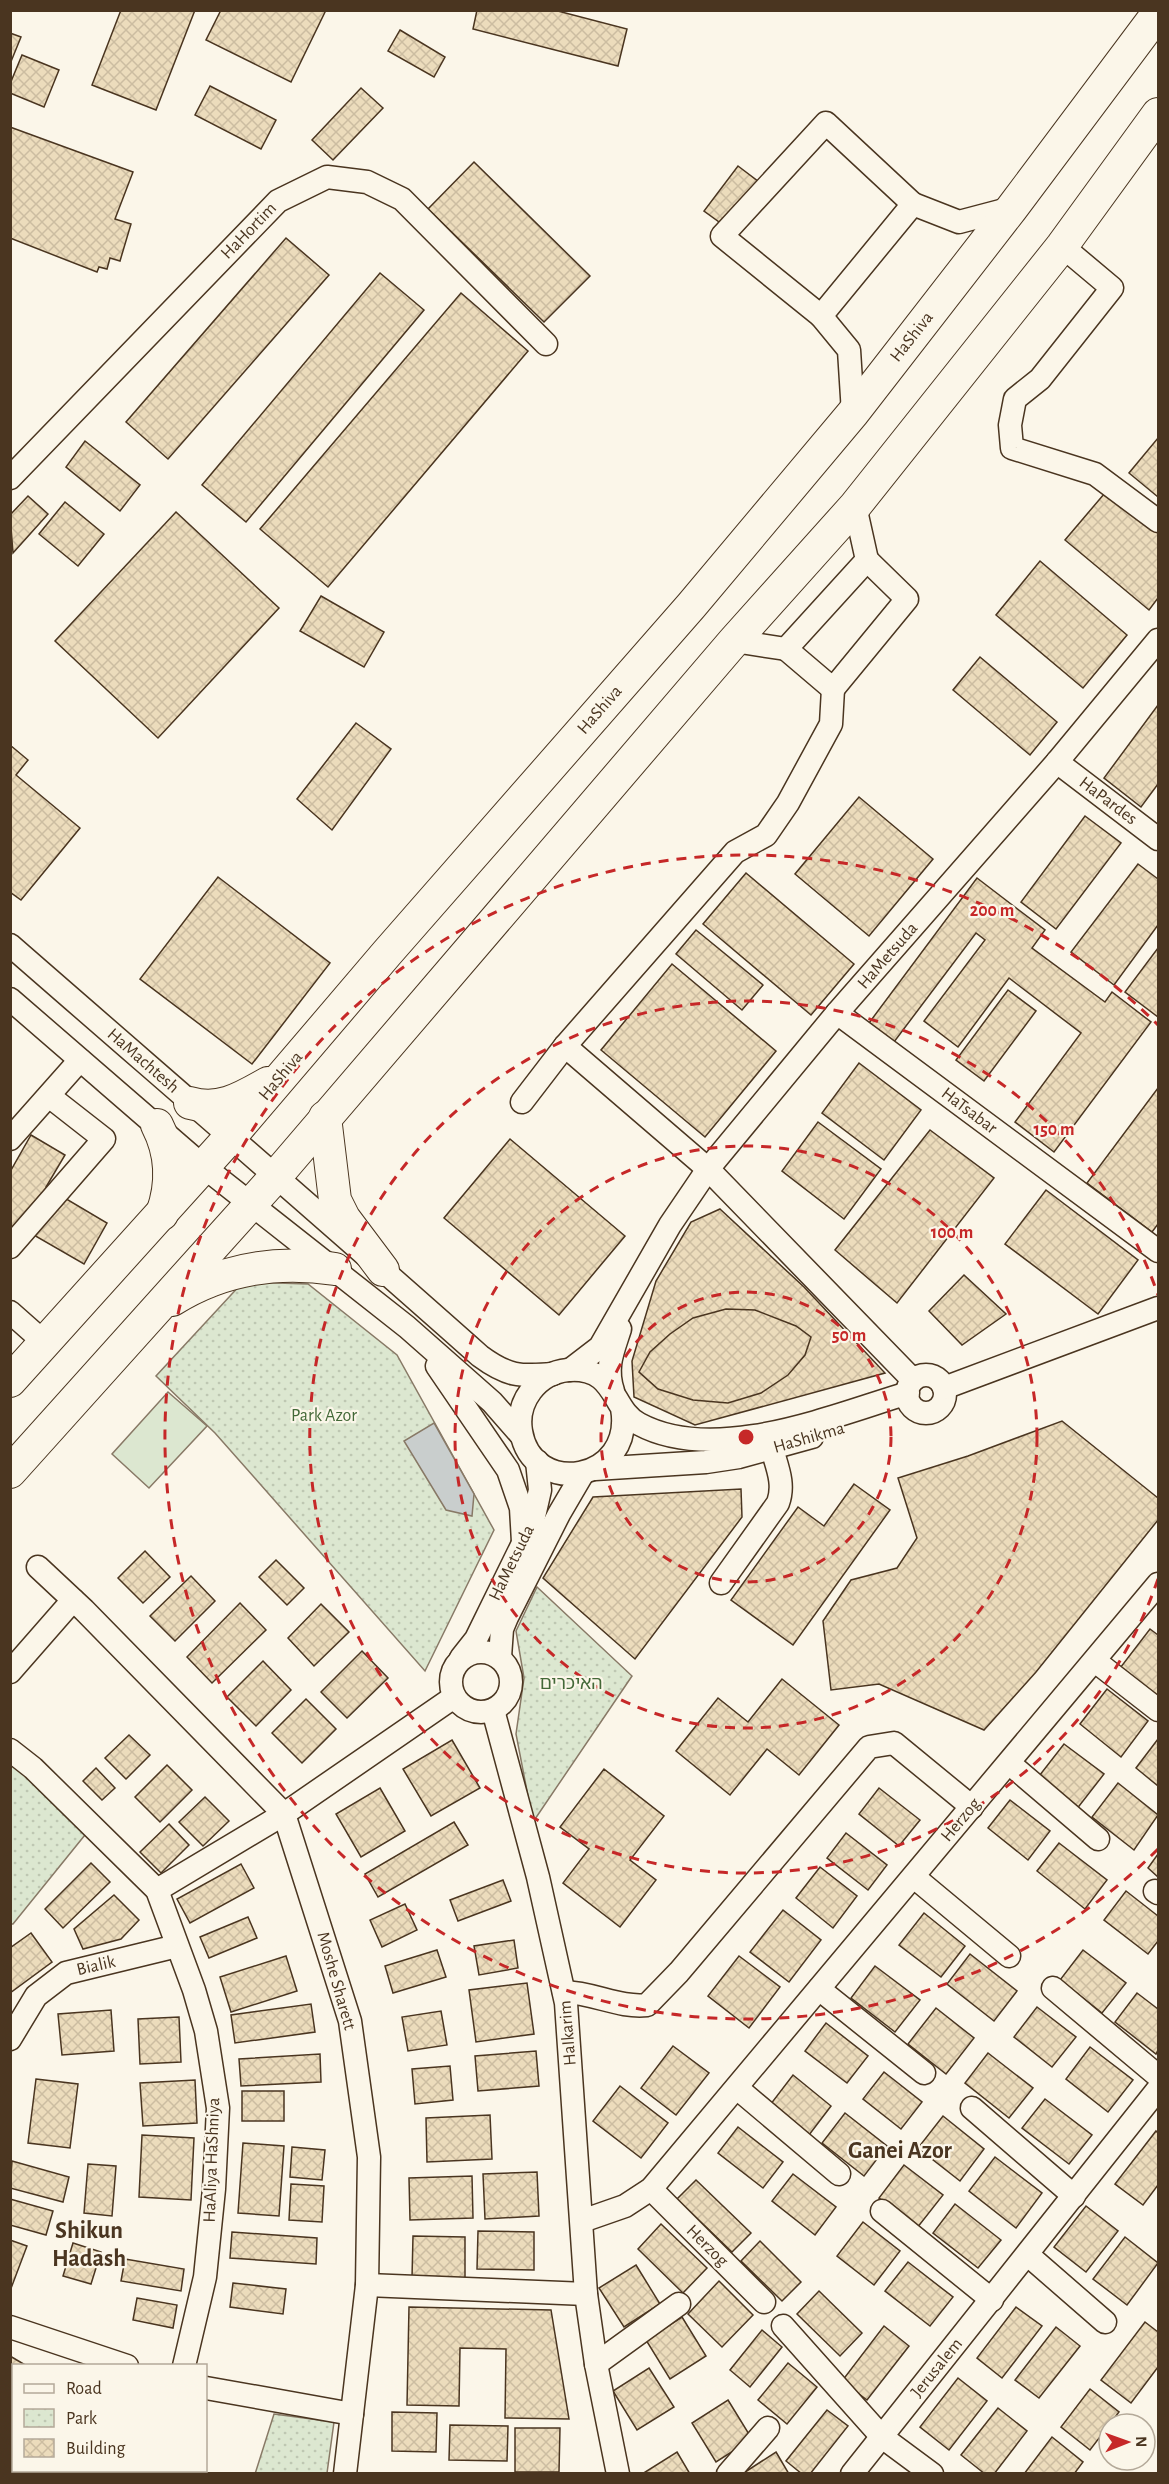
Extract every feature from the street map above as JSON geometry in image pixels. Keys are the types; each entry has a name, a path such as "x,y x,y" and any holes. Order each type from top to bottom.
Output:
{"highway":[{"name":"HaShiva","path":"10,1381 231,1136 691,606 853,413 1012,208 1158,13"},
{"path":"10,1472 277,1175 325,1116 734,641 855,506 1062,246 1158,114"},
{"path":"190,1103 209,1106 236,1101 282,1075"},
{"path":"325,1116 335,1200 344,1218 383,1270"},
{"path":"157,1125 165,1141 170,1172 168,1197 161,1216"},
{"path":"145,1320 174,1299 229,1272 306,1265 335,1269"}],"street":[{"path":"853,413 849,350 821,316 722,236 826,123 913,204 960,222 1012,208"},
{"name":"HaHortim","path":"10,478 278,201 327,177 367,182 402,199 546,344"},
{"path":"821,316 913,204"},
{"path":"1062,246 1112,288 1040,379 1015,399 1010,425 1012,448 1095,474 1158,520"},
{"path":"522,1102 565,1046 735,852 766,835 788,803 831,724 832,689 907,599 867,560 855,506"},
{"path":"786,648 867,560"},
{"name":"HaMetsuda","path":"561,1372 600,1347 670,1224 708,1169 837,1013 1057,762 1158,640"},
{"path":"734,641 786,648 832,689"},
{"name":"HaPardes","path":"1057,762 1158,839"},
{"name":"HaMachtesh","path":"10,945 190,1103 277,1175 498,1370 516,1376 561,1372"},
{"path":"10,999 249,1205 335,1269 407,1327 492,1402 521,1435 537,1461 559,1473 589,1471 609,1458 620,1443 624,1424 618,1399 599,1378 588,1373 561,1372 534,1386 525,1401 520,1418 521,1435"},
{"name":"HaTsabar","path":"837,1013 1158,1251"},
{"path":"565,1046 708,1169 912,1394 925,1412 937,1409 944,1400 944,1388 941,1382 931,1375 912,1394"},
{"path":"10,1138 80,1060"},
{"path":"10,1247 104,1138 49,1095"},
{"name":"HaMetsuda","path":"618,1399 608,1376 609,1364 635,1285"},
{"path":"944,1388 1158,1308"},
{"path":"10,1312 45,1342"},
{"path":"407,1327 458,1394 508,1470 521,1508 523,1542"},
{"name":"HaShikma","path":"618,1399 639,1425 672,1436 728,1439 789,1429 912,1394"},
{"name":"HaShikma","path":"589,1471 706,1462 772,1449 912,1394"},
{"path":"721,1583 778,1503 782,1493 781,1480 772,1449"},
{"name":"HaMetsuda","path":"461,1658 476,1640 537,1509 540,1490 537,1461"},
{"name":"HaMetsuda","path":"500,1658 500,1641 504,1623 559,1514 589,1471"},
{"name":"Moshe Sharett","path":"38,1567 284,1814 350,2021 369,2157 367,2285 345,2474"},
{"name":"Herzog","path":"582,2221 624,2206 651,2189 1158,1584"},
{"path":"10,1672 78,1605"},
{"path":"481,1651 500,1658 507,1666 511,1686 502,1704 493,1710 472,1711 461,1705 454,1697 451,1676 461,1658 481,1651"},
{"path":"1095,1660 1158,1710"},
{"path":"10,1750 33,1768 158,1890 284,1814 454,1697"},
{"name":"HaIkarim","path":"493,1710 537,1877 564,1992 586,2294 596,2364 618,2474"},
{"path":"564,1992 603,1997 629,2007 647,2005 679,1972 869,1747 894,1743 972,1807"},
{"path":"1009,1763 1098,1839"},
{"path":"914,1877 1009,1956"},
{"name":"HaAliya HaShniya","path":"158,1890 194,1990 206,2031 218,2108 214,2189 205,2277 184,2364"},
{"name":"Bialik","path":"10,2039 36,1996 66,1973 177,1946"},
{"path":"1053,1988 1158,2076"},
{"path":"819,1989 924,2073"},
{"path":"737,2088 839,2174"},
{"name":"Jerusalem","path":"852,2474 1158,2089"},
{"path":"972,2108 1074,2196"},
{"name":"Herzog","path":"651,2189 764,2302"},
{"path":"882,2211 992,2300"},
{"path":"1028,2255 1105,2322"},
{"path":"367,2285 586,2294"},
{"path":"596,2364 679,2304"},
{"path":"10,2326 121,2364"},
{"path":"783,2326 882,2437 932,2474"},
{"path":"207,2388 352,2414"},
{"path":"728,2474 768,2428"}],"green space":[{"name":"Park Azor","path":"243,1282 308,1284 397,1355 494,1530 425,1671 215,1433 156,1376"},
{"path":"168,1392 207,1426 149,1488 112,1454"},
{"name":"האיכרים","path":"537,1587 632,1676 533,1822 516,1734 524,1678 516,1631"},
{"path":"10,1752 93,1825 13,1924 10,1924"},
{"path":"274,2414 334,2422 327,2473 255,2474"}],"shaded area":[{"path":"434,1423 474,1494 472,1516 446,1510 404,1441"}],"building":[{"path":"121,10 195,10 156,110 92,85"},
{"path":"221,10 326,10 291,82 206,40"},
{"path":"477,10 554,10 627,29 618,66 473,29"},
{"path":"400,30 445,57 434,77 388,51"},
{"path":"10,33 21,37 10,64"},
{"path":"22,55 59,70 44,107 10,93 10,84"},
{"path":"210,86 276,120 261,149 195,115"},
{"path":"361,88 383,108 333,160 312,140"},
{"path":"10,127 133,172 115,219 131,224 120,261 110,258 107,269 99,267 97,272 10,238"},
{"path":"474,162 590,276 544,322 428,209"},
{"path":"738,166 759,182 726,227 704,211"},
{"path":"286,238 329,275 168,459 126,422"},
{"path":"380,273 424,310 246,522 202,485"},
{"path":"461,293 528,351 328,587 260,529"},
{"path":"1158,438 1158,497 1129,473"},
{"path":"85,441 140,485 120,511 66,467"},
{"path":"1110,487 1158,528 1158,598 1149,610 1065,540"},
{"path":"28,496 48,514 13,553 10,515"},
{"path":"65,502 104,534 78,566 39,534"},
{"path":"176,512 279,608 158,738 55,641"},
{"path":"1040,561 1127,635 1083,688 996,615"},
{"path":"321,596 384,632 364,667 300,631"},
{"path":"980,657 1057,722 1030,755 953,690"},
{"path":"1158,705 1158,784 1141,807 1104,778"},
{"path":"356,723 391,749 332,830 297,799"},
{"path":"10,745 28,760 16,775 80,828 21,900 10,892"},
{"path":"859,797 933,859 869,936 795,874"},
{"path":"1085,816 1121,843 1056,929 1021,902"},
{"path":"1138,864 1158,879 1158,925 1114,985 1071,952"},
{"path":"746,873 854,964 811,1015 703,924"},
{"path":"218,877 330,963 252,1064 140,979"},
{"path":"977,878 1045,930 1032,948 1105,1002 1112,992 1151,1022 1054,1152 1015,1122 1081,1033 1009,978 958,1047 924,1021 985,940 976,933 894,1042 869,1023"},
{"path":"696,930 763,985 742,1010 676,954"},
{"path":"1158,948 1158,1017 1125,992"},
{"path":"672,964 776,1051 705,1137 601,1050"},
{"path":"1008,990 1036,1011 984,1081 956,1060"},
{"path":"859,1063 921,1110 884,1160 822,1113"},
{"path":"1158,1088 1158,1224 1152,1232 1087,1183"},
{"path":"818,1122 881,1169 844,1219 782,1171"},
{"path":"930,1130 994,1178 897,1303 835,1250"},
{"path":"31,1135 65,1155 46,1187 107,1223 84,1264 27,1231 10,1260 10,1172"},
{"path":"510,1139 625,1236 559,1315 444,1218"},
{"path":"1046,1190 1138,1260 1098,1314 1005,1244"},
{"path":"720,1209 804,1287 885,1373 695,1425 634,1397 632,1361 656,1281 691,1222"},
{"path":"964,1275 1006,1314 962,1345 929,1311"},
{"path":"726,1309 755,1310 796,1326 811,1337 805,1355 788,1375 761,1393 728,1403 693,1400 658,1389 639,1372 650,1352 670,1334 693,1318"},
{"path":"1062,1421 1158,1498 1158,1520 1036,1672 984,1730 879,1684 831,1690 823,1621 851,1580 897,1568 917,1538 898,1478 968,1456"},
{"path":"854,1484 890,1510 793,1645 731,1600 798,1507 824,1526"},
{"path":"741,1489 742,1517 635,1659 543,1578 593,1497"},
{"path":"145,1551 170,1577 143,1603 118,1578"},
{"path":"276,1560 304,1588 287,1605 259,1577"},
{"path":"191,1576 215,1601 175,1641 150,1616"},
{"path":"240,1603 266,1630 212,1683 187,1657"},
{"path":"321,1604 349,1632 314,1666 288,1638"},
{"path":"1150,1629 1158,1635 1158,1698 1117,1672"},
{"path":"362,1651 388,1678 347,1718 321,1692"},
{"path":"263,1661 291,1690 256,1726 227,1697"},
{"path":"782,1679 839,1725 799,1775 767,1749 730,1795 676,1751 718,1698 748,1722"},
{"path":"1107,1689 1148,1721 1121,1757 1080,1724"},
{"path":"306,1699 336,1729 302,1763 272,1733"},
{"path":"129,1735 150,1755 126,1779 105,1758"},
{"path":"1158,1739 1158,1786 1136,1768"},
{"path":"452,1740 480,1788 431,1816 403,1769"},
{"path":"1064,1744 1104,1774 1076,1810 1036,1780"},
{"path":"167,1765 192,1790 160,1822 135,1797"},
{"path":"96,1768 115,1788 102,1800 83,1781"},
{"path":"604,1769 664,1816 630,1860 656,1880 620,1927 563,1883 589,1849 560,1827"},
{"path":"1118,1783 1158,1815 1134,1850 1092,1817"},
{"path":"380,1788 405,1831 361,1857 336,1814"},
{"path":"879,1788 920,1820 899,1846 859,1814"},
{"path":"205,1797 229,1821 203,1846 179,1822"},
{"path":"1010,1800 1050,1831 1028,1860 988,1828"},
{"path":"454,1822 468,1845 378,1897 365,1874"},
{"path":"169,1824 189,1845 161,1873 140,1852"},
{"path":"846,1833 887,1865 868,1890 827,1858"},
{"path":"1059,1843 1107,1880 1085,1909 1037,1871"},
{"path":"1158,1854 1158,1877 1148,1868"},
{"path":"91,1863 110,1882 63,1928 45,1909"},
{"path":"241,1864 254,1888 190,1923 177,1899"},
{"path":"820,1867 857,1896 833,1928 796,1898"},
{"path":"503,1880 511,1901 458,1921 450,1900"},
{"path":"1126,1891 1158,1916 1158,1941 1148,1954 1104,1920"},
{"path":"114,1895 139,1920 121,1939 83,1949 74,1929"},
{"path":"405,1904 417,1930 382,1947 370,1920"},
{"path":"783,1910 821,1940 789,1982 750,1952"},
{"path":"924,1913 965,1946 941,1977 899,1945"},
{"path":"248,1917 257,1938 209,1958 200,1937"},
{"path":"31,1933 52,1962 10,1993 10,1948"},
{"path":"514,1940 518,1968 479,1975 474,1946"},
{"path":"437,1950 446,1977 393,1993 385,1966"},
{"path":"1083,1950 1126,1983 1102,2013 1060,1980"},
{"path":"970,1954 1017,1991 994,2021 947,1984"},
{"path":"286,1956 297,1991 231,2012 220,1977"},
{"path":"739,1956 780,1987 749,2028 708,1996"},
{"path":"875,1966 920,2000 895,2032 851,1998"},
{"path":"527,1983 534,2034 476,2042 469,1990"},
{"path":"1137,1993 1158,2009 1158,2050 1156,2054 1115,2022"},
{"path":"311,2004 315,2032 235,2043 231,2015"},
{"path":"1037,2007 1076,2037 1052,2067 1014,2037"},
{"path":"936,2008 974,2038 946,2074 908,2044"},
{"path":"111,2010 114,2051 62,2055 58,2014"},
{"path":"441,2011 447,2045 408,2051 402,2017"},
{"path":"179,2017 181,2062 140,2064 138,2019"},
{"path":"826,2023 868,2056 847,2083 805,2051"},
{"path":"673,2046 709,2073 676,2115 641,2088"},
{"path":"1090,2047 1133,2080 1108,2112 1066,2079"},
{"path":"536,2051 539,2086 478,2091 475,2056"},
{"path":"988,2053 1033,2088 1009,2118 965,2083"},
{"path":"320,2054 321,2082 241,2086 239,2059"},
{"path":"450,2066 453,2100 415,2104 412,2069"},
{"path":"884,2072 922,2102 901,2129 863,2099"},
{"path":"793,2075 831,2106 809,2135 770,2105"},
{"path":"36,2079 78,2084 70,2148 28,2143"},
{"path":"195,2080 197,2123 143,2126 140,2083"},
{"path":"620,2086 668,2123 641,2158 593,2121"},
{"path":"242,2091 284,2091 284,2121 242,2121"},
{"path":"1045,2099 1092,2135 1069,2164 1022,2128"},
{"path":"845,2113 887,2146 864,2176 822,2143"},
{"path":"490,2115 492,2159 427,2162 426,2118"},
{"path":"943,2116 984,2149 960,2181 918,2148"},
{"path":"738,2127 783,2162 763,2188 718,2153"},
{"path":"1156,2131 1158,2133 1158,2185 1143,2205 1115,2184"},
{"path":"142,2135 194,2138 191,2200 139,2197"},
{"path":"243,2143 284,2146 279,2216 238,2213"},
{"path":"292,2147 325,2150 322,2180 290,2177"},
{"path":"995,2157 1042,2193 1016,2228 969,2191"},
{"path":"12,2161 69,2177 63,2202 10,2188"},
{"path":"88,2164 116,2166 112,2216 84,2213"},
{"path":"904,2165 943,2195 917,2228 879,2198"},
{"path":"537,2172 539,2216 485,2219 483,2174"},
{"path":"793,2174 836,2207 815,2235 772,2201"},
{"path":"472,2176 473,2218 410,2220 409,2178"},
{"path":"696,2180 751,2233 732,2252 677,2199"},
{"path":"291,2184 324,2186 322,2222 289,2220"},
{"path":"10,2199 53,2211 46,2235 10,2225"},
{"path":"955,2204 1001,2240 978,2268 933,2233"},
{"path":"1086,2206 1118,2231 1086,2272 1054,2247"},
{"path":"863,2222 900,2251 874,2285 837,2256"},
{"path":"661,2224 707,2268 683,2293 638,2249"},
{"path":"478,2231 534,2232 534,2270 477,2269"},
{"path":"232,2232 317,2238 316,2264 230,2258"},
{"path":"413,2236 465,2237 465,2279 412,2278"},
{"path":"1125,2237 1158,2263 1127,2305 1093,2279"},
{"path":"10,2240 27,2246 10,2291"},
{"path":"760,2241 801,2282 782,2301 741,2261"},
{"path":"73,2243 101,2252 91,2284 63,2276"},
{"path":"125,2259 184,2269 181,2291 121,2281"},
{"path":"908,2262 953,2297 930,2326 885,2291"},
{"path":"636,2265 660,2304 624,2327 599,2288"},
{"path":"719,2281 753,2315 722,2347 688,2314"},
{"path":"233,2283 286,2289 283,2314 230,2307"},
{"path":"819,2291 862,2333 840,2356 797,2314"},
{"path":"137,2298 177,2305 173,2328 133,2320"},
{"path":"409,2307 551,2310 569,2419 505,2418 506,2349 460,2348 459,2406 407,2405"},
{"path":"1016,2307 1042,2326 1002,2378 977,2358"},
{"path":"682,2317 706,2356 670,2379 646,2340"},
{"path":"1145,2322 1158,2332 1158,2367 1131,2403 1101,2380"},
{"path":"884,2326 909,2346 867,2400 842,2381"},
{"path":"1056,2327 1080,2346 1039,2398 1015,2380"},
{"path":"762,2330 782,2347 750,2387 730,2370"},
{"path":"10,2356 24,2364 12,2364 12,2398 10,2397"},
{"path":"788,2363 817,2387 787,2424 758,2400"},
{"path":"649,2368 674,2407 637,2430 613,2391"},
{"path":"958,2378 987,2401 949,2450 920,2427"},
{"path":"1090,2389 1119,2412 1097,2412 1097,2441 1090,2450 1061,2427"},
{"path":"728,2400 752,2439 716,2462 692,2423"},
{"path":"998,2408 1027,2431 994,2474 985,2474 961,2455"},
{"path":"827,2410 848,2426 810,2474 802,2474 786,2461"},
{"path":"392,2412 437,2413 436,2452 392,2451"},
{"path":"12,2418 12,2448 10,2447 10,2419"},
{"path":"450,2425 508,2426 507,2461 449,2460"},
{"path":"515,2428 560,2428 559,2472 515,2472"},
{"path":"1052,2437 1083,2462 1074,2474 1024,2474"},
{"path":"677,2452 690,2474 642,2474"},
{"path":"776,2452 789,2474 742,2474"},
{"path":"34,2472 90,2473 36,2474"}],"district":[{"name":"Ganei Azor","path":"900,2151"},
{"name":"Shikun Hadash","path":"89,2245"}]}
